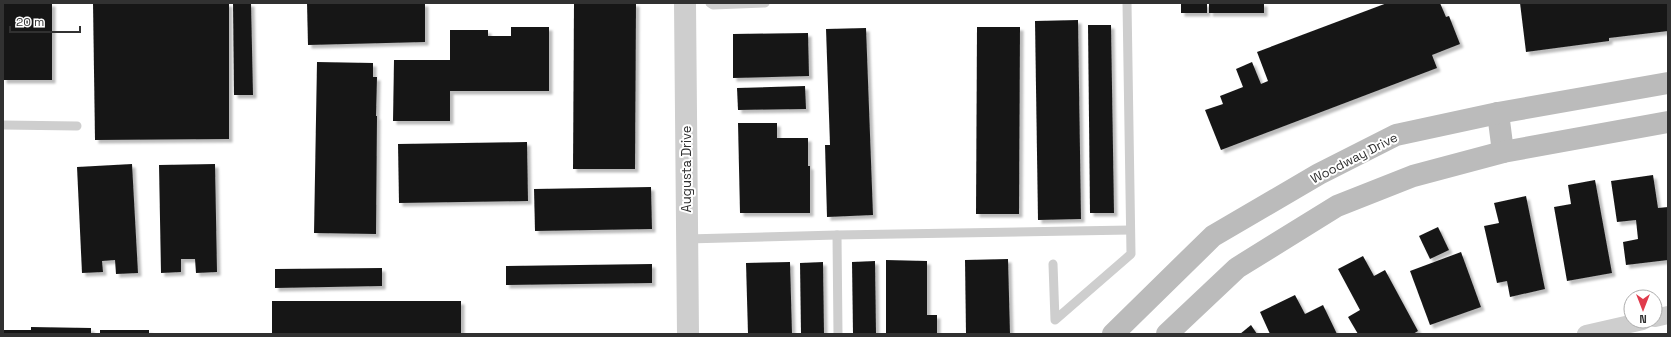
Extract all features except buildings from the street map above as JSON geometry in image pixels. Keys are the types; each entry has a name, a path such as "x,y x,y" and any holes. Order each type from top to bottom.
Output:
{"main road":[{"name":"Woodway Drive","path":"1113,334 1213,236 1319,174 1396,135 1498,113 1668,83"},
{"path":"1498,113 1503,152"},
{"path":"1167,334 1237,268 1337,206 1413,176 1503,152 1668,122"}],"street":[{"name":"Augusta Drive","path":"685,3 688,334"},
{"path":"1586,334 1623,326"}],"lane":[{"path":"710,3 713,5 765,3"},
{"path":"1053,264 1055,320 1131,254 1127,3"},
{"path":"3,125 77,126"},
{"path":"687,239 1130,230"},
{"path":"837,235 838,334"}]}
